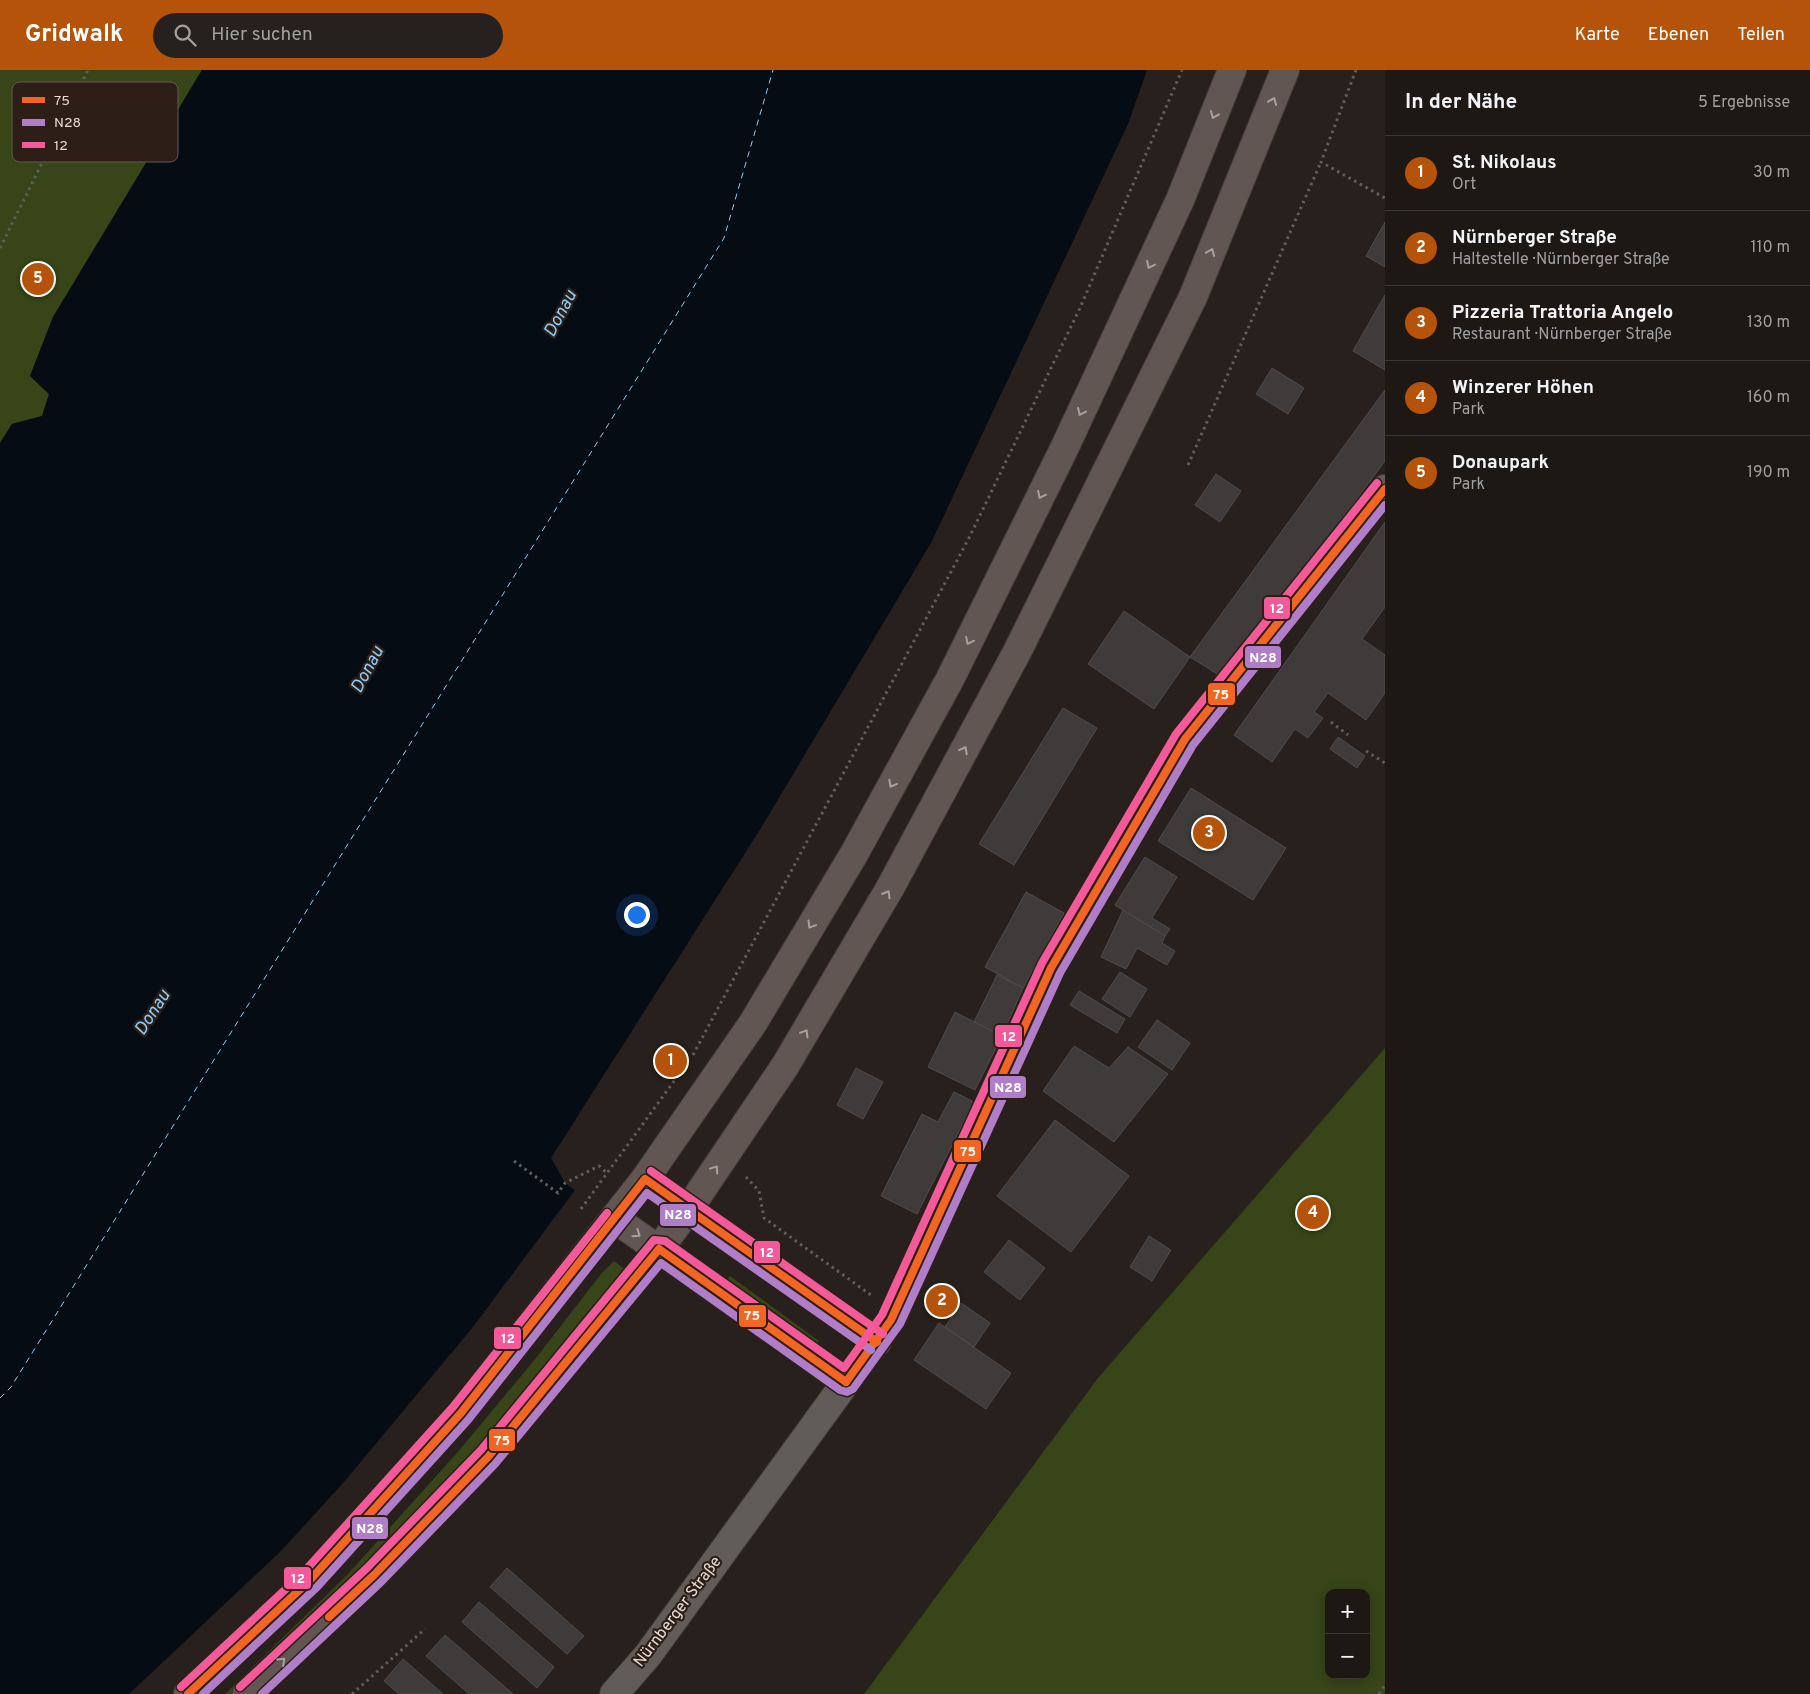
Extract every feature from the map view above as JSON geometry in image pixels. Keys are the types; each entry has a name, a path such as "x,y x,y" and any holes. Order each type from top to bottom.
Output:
{"main road":[{"path":"188,1694 310,1580 461,1413 645,1179 685,1125 753,1023 824,905 950,679 1063,451 1176,209 1232,70"},
{"path":"247,1694 374,1575 488,1457 688,1210 785,1066 890,888 1017,652 1193,297 1285,70"},
{"path":"645,1179 877,1342"},
{"path":"615,1219 846,1382"}],"street":[{"name":"Nürnberger Straße","path":"614,1694 648,1655 877,1342 891,1320 1051,968 1185,739 1385,489"}],"path":[{"path":"82,82 88,70"},
{"path":"578,1213 693,1055 969,538 1080,308 1182,70"},
{"path":"1188,465 1321,162 1356,70"},
{"path":"0,248 43,162"},
{"path":"1321,162 1385,198"},
{"path":"1331,722 1348,735"},
{"path":"1366,751 1385,763"},
{"path":"657,1103 685,1125"},
{"path":"726,1154 759,1191 764,1218 878,1300"},
{"path":"514,1161 558,1193 565,1182 599,1166 607,1173"},
{"path":"352,1694 425,1629"},
{"path":"1379,1694 1385,1685"}],"green space":[{"path":"0,70 202,70 178,110 178,82 12,82 12,162 147,162 53,317 30,376 49,394 42,416 12,424 0,443"},
{"path":"1385,1048 1385,1694 864,1694 1098,1378"},
{"path":"614,1261 627,1271 507,1416 452,1478 236,1694 225,1694 348,1574 457,1453 536,1358 601,1274"},
{"path":"730,1276 819,1341 815,1347 726,1281"}],"water":[{"name":"Donau","path":"202,70 1147,70 1128,124 931,543 761,828 551,1158 565,1183 575,1190 473,1327 344,1482 281,1551 129,1694 0,1694 0,443 12,424 42,416 49,394 30,376 53,317 147,162 178,162 178,110"}],"building":[{"path":"1385,222 1385,267 1366,256"},
{"path":"1385,295 1385,370 1353,351"},
{"path":"1272,368 1304,388 1288,414 1256,394"},
{"path":"1385,390 1385,461 1224,678 1190,657"},
{"path":"1216,474 1241,491 1220,522 1195,505"},
{"path":"1385,522 1385,607 1362,639 1385,655 1385,693 1366,720 1328,693 1314,712 1323,718 1308,738 1295,729 1272,762 1234,735"},
{"path":"1124,611 1190,657 1154,709 1088,664"},
{"path":"1063,708 1097,728 1014,865 979,844"},
{"path":"1338,737 1365,756 1357,768 1330,749"},
{"path":"1191,788 1286,848 1253,900 1158,841"},
{"path":"1145,857 1177,877 1152,918 1170,929 1165,936 1115,905"},
{"path":"1026,892 1064,913 1023,988 985,967"},
{"path":"1123,910 1165,936 1162,943 1175,951 1167,965 1137,948 1126,969 1101,957"},
{"path":"1120,972 1147,989 1130,1017 1102,999"},
{"path":"997,975 1023,988 1002,1036 974,1022"},
{"path":"1079,991 1125,1019 1117,1033 1070,1005"},
{"path":"955,1012 1002,1036 975,1090 928,1067"},
{"path":"1157,1020 1190,1043 1172,1070 1138,1047"},
{"path":"1074,1046 1109,1068 1128,1047 1168,1074 1114,1142 1043,1091"},
{"path":"856,1068 883,1082 863,1119 837,1105"},
{"path":"954,1092 974,1102 917,1214 881,1196 922,1114 938,1122"},
{"path":"1055,1120 1129,1176 1071,1252 997,1196"},
{"path":"1149,1236 1171,1250 1152,1281 1130,1267"},
{"path":"1009,1240 1045,1268 1020,1300 984,1272"},
{"path":"961,1303 990,1323 974,1347 945,1327"},
{"path":"939,1323 1011,1373 986,1409 914,1360"},
{"path":"507,1568 584,1636 567,1654 490,1587"},
{"path":"479,1602 554,1667 537,1688 462,1622"},
{"path":"445,1635 513,1694 469,1694 426,1656"},
{"path":"403,1659 443,1694 399,1694 384,1681"}],"ferry route":[{"path":"0,1398 11,1387 724,238 773,70"}],"transit line":[{"name":"12","path":"240,1687 367,1568 481,1450 654,1240 665,1241 844,1368 882,1315 1042,963 1176,734 1377,483"},
{"name":"75","path":"846,1382 891,1320 1051,968 1185,739 1385,489"},
{"name":"N28","path":"262,1694 381,1582 495,1464 661,1263 840,1390 847,1392 853,1389 900,1324 1060,973 1193,745 1385,505"},
{"name":"12","path":"651,1171 883,1334"},
{"name":"75","path":"188,1694 310,1580 461,1413 645,1179 877,1342"},
{"name":"N28","path":"203,1694 317,1587 468,1420 647,1193 871,1350"},
{"name":"12","path":"181,1687 303,1573 453,1407 607,1213"},
{"name":"75","path":"659,1249 846,1382"},
{"name":"75","path":"329,1617 374,1575 488,1457 659,1249"}],"place":[{"name":"Donaupark","path":"38,279"},
{"name":"Pizzeria Trattoria Angelo","path":"1209,833"},
{"name":"St. Nikolaus","path":"671,1061"},
{"name":"Winzerer Höhen","path":"1313,1213"},
{"name":"Nürnberger Straße","path":"942,1301"}]}
